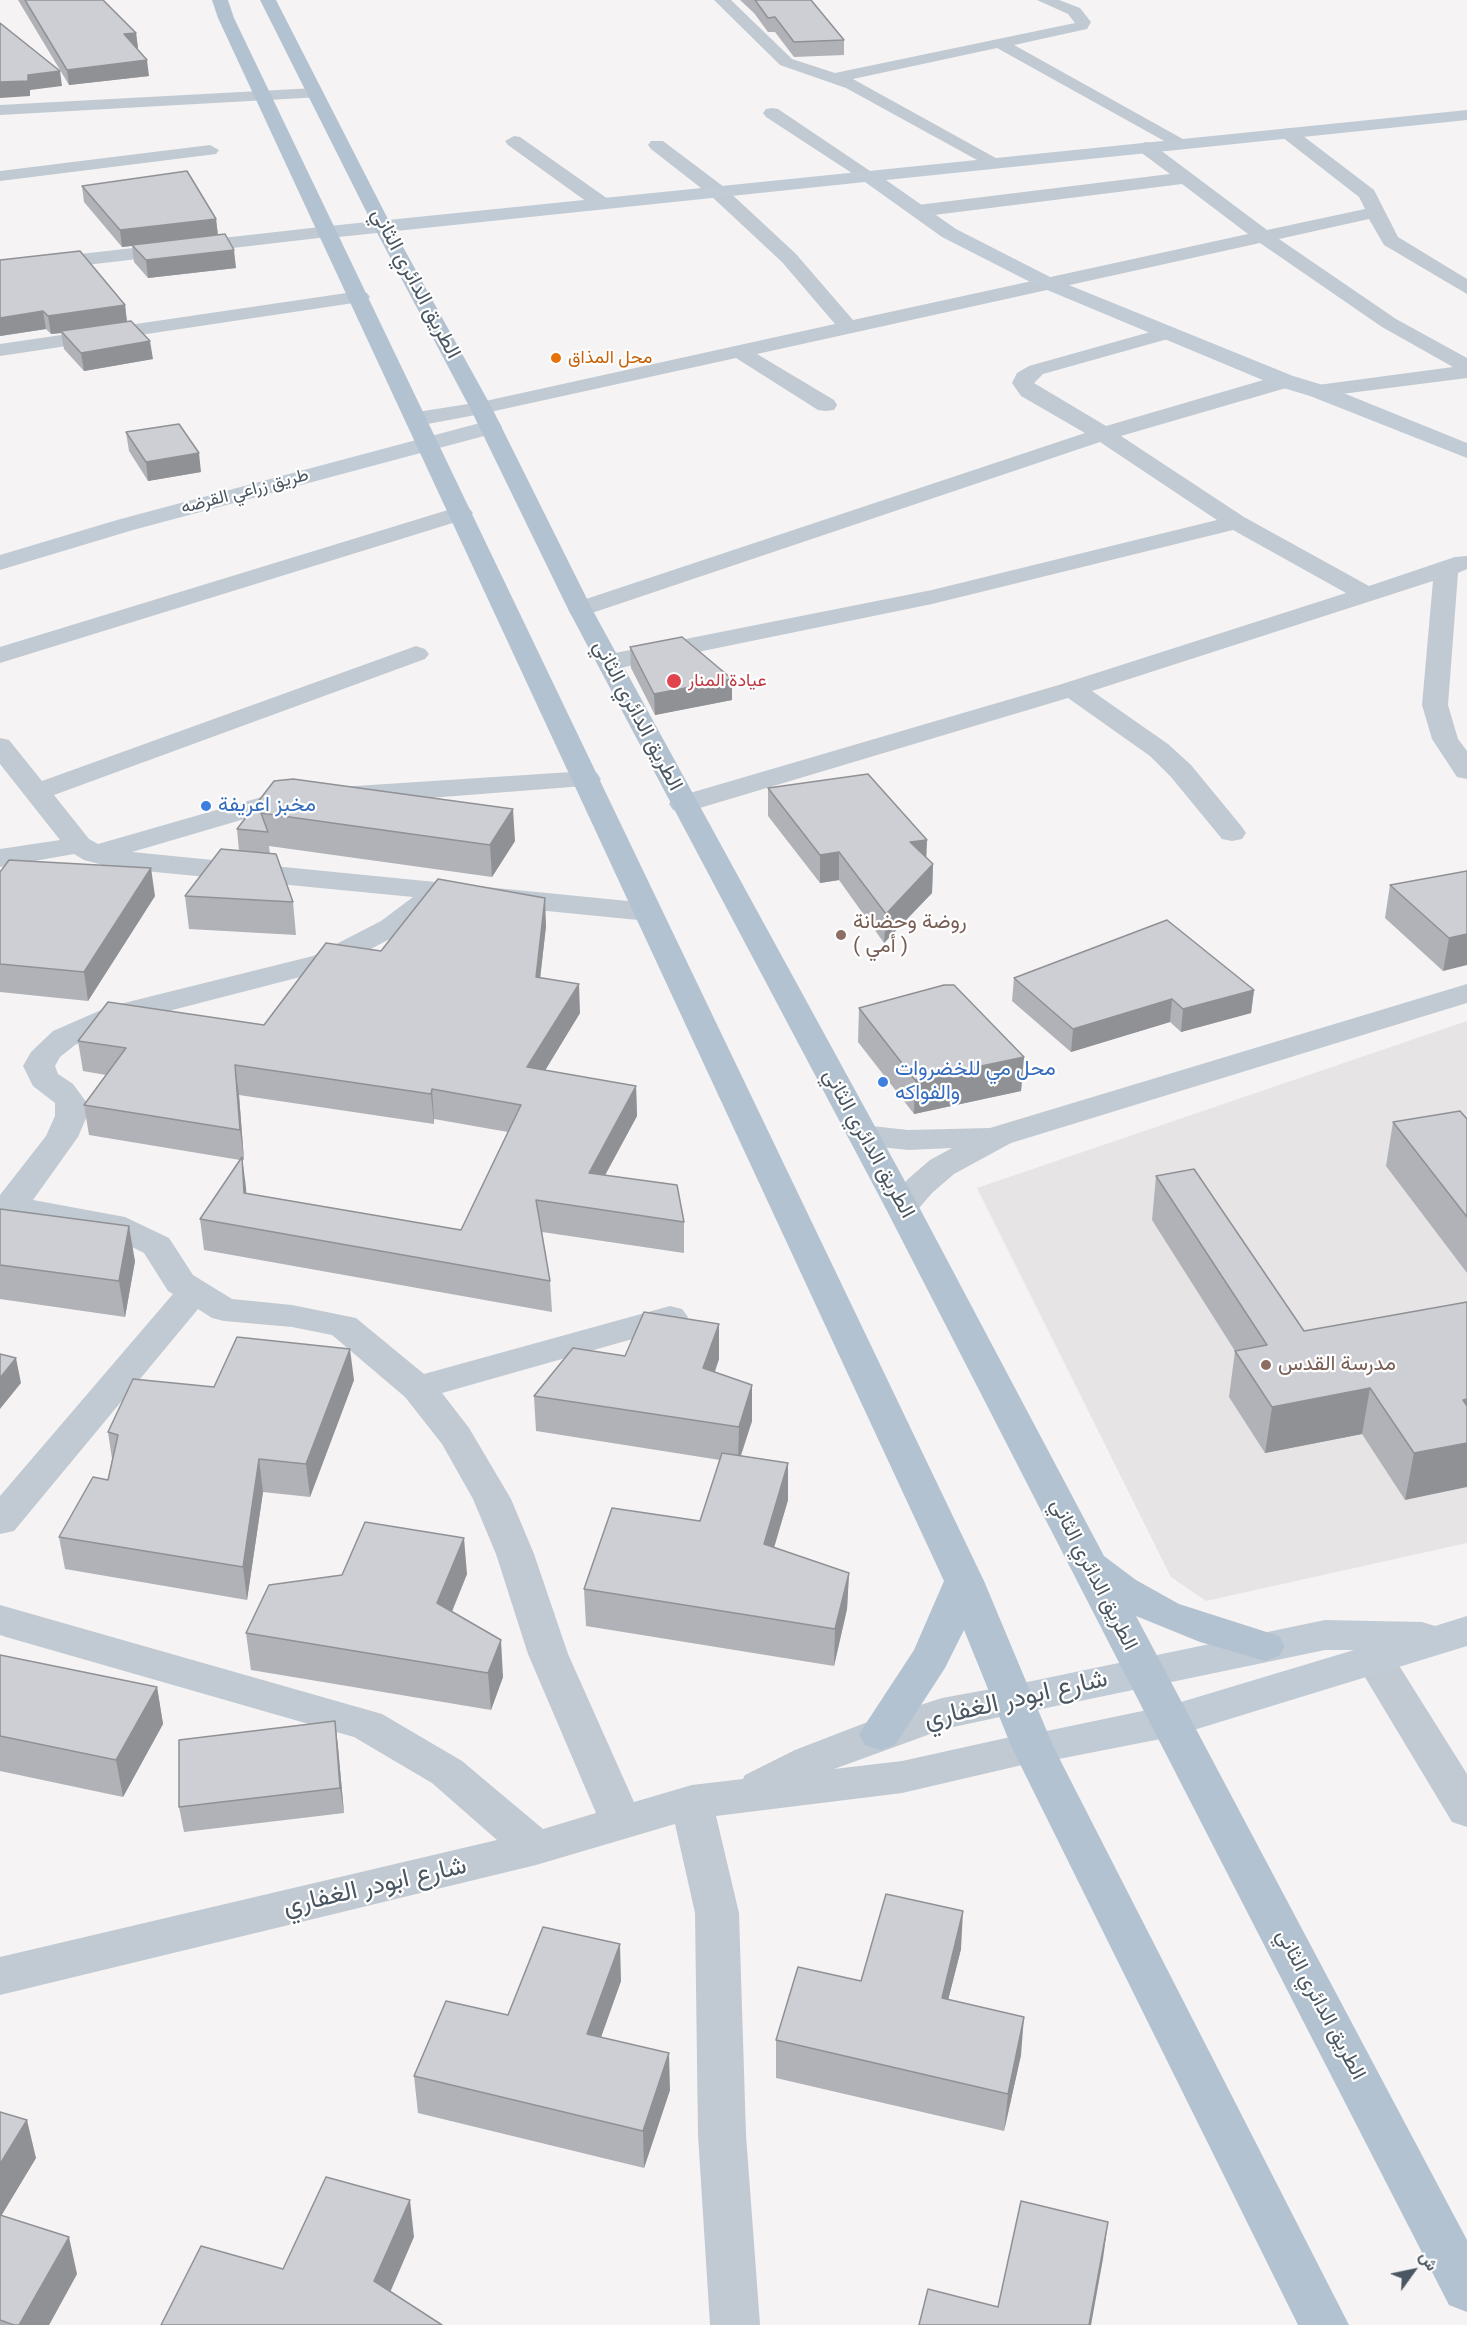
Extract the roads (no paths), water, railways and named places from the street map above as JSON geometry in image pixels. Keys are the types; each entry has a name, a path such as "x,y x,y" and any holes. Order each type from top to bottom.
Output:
{"main road":[{"path":"220,0 964,1581 1033,1748 1324,2325"},
{"name":"الطريق الدائري الثاني","path":"268,0 383,227 486,417 580,609 902,1207 1467,2289"},
{"path":"1086,1561 1122,1590 1165,1614 1214,1632 1265,1646"},
{"path":"880,1734 931,1657 950,1619 964,1581"}],"street":[{"path":"722,0 786,62 852,84 994,162"},
{"path":"833,78 1081,26 1083,22 1074,11 1045,0"},
{"path":"1001,44 1181,143"},
{"path":"0,110 315,93"},
{"path":"772,113 867,175 949,233 1047,283 1285,381 1318,391 1467,451"},
{"path":"0,269 867,175 1467,115"},
{"path":"1288,133 1366,194 1391,241 1467,288"},
{"path":"514,141 601,203"},
{"path":"657,145 717,191 789,258 848,327"},
{"path":"1145,147 1264,237 1389,323 1467,370"},
{"path":"0,176 210,150"},
{"path":"918,211 1185,178"},
{"path":"486,417 738,351 1376,212"},
{"path":"0,350 360,297"},
{"path":"1168,333 1036,370 1023,377 1023,383 1029,390 1103,434 1236,522 1367,595"},
{"path":"738,351 826,405"},
{"path":"1318,391 1467,370"},
{"path":"580,609 1103,434 1285,381"},
{"name":"طريق زراعي القرضه","path":"0,562 422,431 486,417"},
{"path":"0,655 461,513"},
{"path":"610,662 932,597 1236,522"},
{"path":"683,804 1071,689 1456,565 1435,705 1445,739 1467,771"},
{"path":"37,792 416,654"},
{"path":"1071,689 1105,710 1159,750 1181,771 1232,833"},
{"path":"0,746 87,849 114,859 648,912"},
{"path":"0,858 87,849 272,802 309,797 587,779"},
{"path":"440,891 391,927 324,962 119,1014 64,1038 47,1052 39,1066 44,1079 62,1091 71,1103 71,1116 62,1137 6,1206 113,1224 157,1246 180,1283 224,1310 292,1316 343,1326 418,1389 456,1437 492,1499 515,1554 548,1654 621,1822"},
{"path":"902,1207 920,1186 942,1167 999,1136 1467,993"},
{"path":"863,1135 931,1140 999,1136"},
{"path":"0,1521 194,1291"},
{"path":"418,1389 539,1352 670,1317"},
{"path":"0,1619 20,1628 367,1725 447,1772 536,1848"},
{"name":"شارع ابودر الغفاري","path":"748,1794 810,1761 880,1734 942,1714 1324,1635 1453,1634"},
{"name":"شارع ابودر الغفاري","path":"0,1976 536,1848 692,1802 902,1777 1171,1721 1453,1634"},
{"path":"1374,1659 1467,1810"},
{"path":"692,1802 717,1913 722,2135 735,2325"}],"place":[{"name":"محل المذاق","path":"556,358"},
{"name":"عيادة المنار","path":"674,681"},
{"name":"مخبز اعريفة","path":"206,806"},
{"name":"روضة وحضانة ( أمي )","path":"841,935"},
{"name":"محل مي للخضروات والفواكه","path":"883,1082"},
{"name":"مدرسة القدس","path":"1266,1365"}]}
